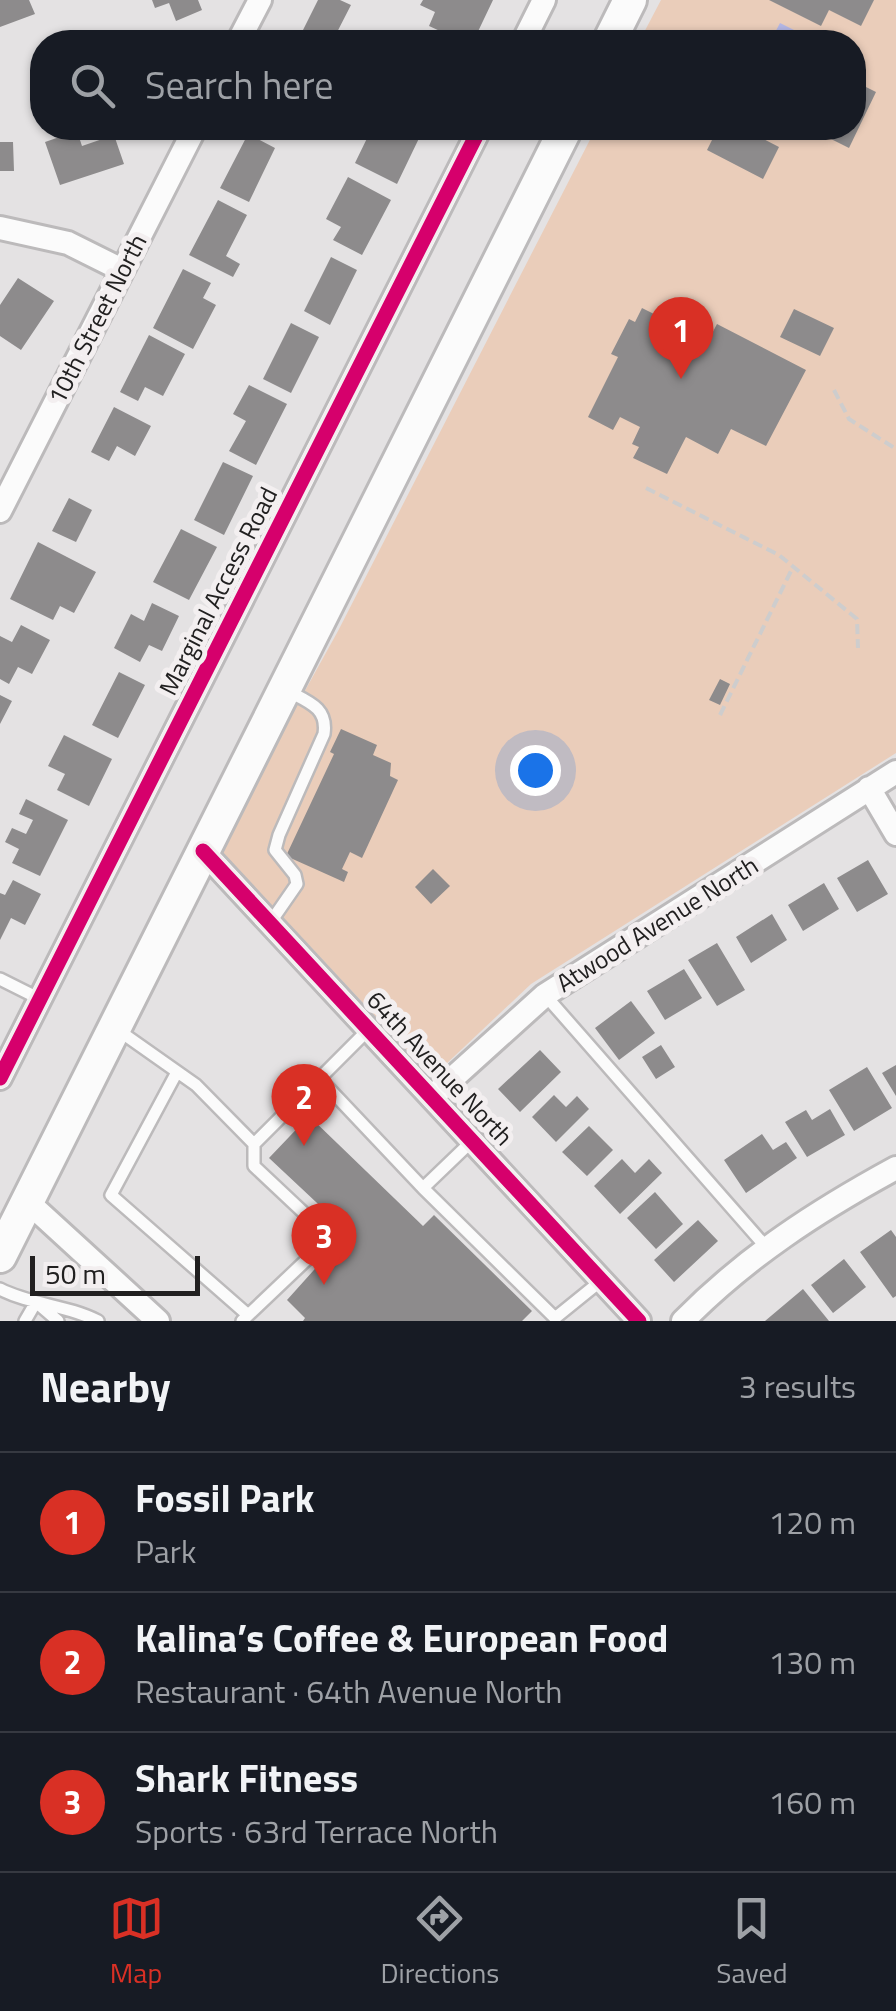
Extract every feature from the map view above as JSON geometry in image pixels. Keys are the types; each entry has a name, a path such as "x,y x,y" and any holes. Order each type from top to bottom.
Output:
{"main road":[{"path":"615,30 630,0"},
{"path":"11,1228 560,140"}],"street":[{"path":"244,30 260,0"},
{"path":"529,30 544,0"},
{"name":"10th Street North","path":"0,510 189,140"},
{"name":"Marginal Access Road","path":"0,1078 474,140"},
{"path":"0,228 68,243 122,270"},
{"name":"Atwood Avenue North","path":"433,1096 544,995 896,772"},
{"path":"869,788 896,834"},
{"name":"64th Avenue North","path":"203,852 639,1321"},
{"path":"682,1321 766,1247 827,1206 896,1168"},
{"path":"11,1228 158,1321"}],"lane":[{"path":"270,923 297,884 295,875 276,850 324,734 326,720 321,710 284,689"},
{"path":"0,979 40,999"},
{"path":"544,995 766,1247"},
{"path":"115,1028 196,1086 254,1144"},
{"path":"177,1072 111,1195 245,1318 320,1247 321,1228 254,1166 254,1144 370,1028"},
{"path":"320,1078 423,1188 555,1318 602,1280"},
{"path":"423,1188 473,1140"},
{"path":"0,1289 98,1321"},
{"path":"25,1321 36,1302"},
{"path":"36,1302 58,1321"}],"path":[{"path":"834,390 849,419 896,449"},
{"path":"646,488 779,555 857,619 858,648"},
{"path":"720,715 793,567"}],"shaded area":[{"path":"661,0 896,0 896,753 531,984 445,1065 433,1069 421,1065 218,848 338,631 590,140 866,140 866,30 645,30"}],"building":[{"path":"0,0 29,0 35,14 0,27"},
{"path":"152,0 198,0 202,10 176,21 169,3 155,8"},
{"path":"318,0 340,0 351,5 338,30 303,30"},
{"path":"423,0 493,0 479,30 438,30 429,26 435,12 420,5"},
{"path":"769,0 874,0 861,26 829,10 821,26"},
{"path":"866,87 876,92 866,113"},
{"path":"80,140 82,146 116,140 124,164 60,185 45,142"},
{"path":"245,140 260,140 275,148 249,202 220,188"},
{"path":"366,140 418,140 397,184 355,163"},
{"path":"712,140 765,140 779,147 763,179 707,150"},
{"path":"833,140 853,140 849,148"},
{"path":"0,142 13,142 14,171 0,171"},
{"path":"348,177 391,200 362,255 333,240 341,227 326,219"},
{"path":"218,200 247,215 226,256 240,264 233,277 189,255"},
{"path":"331,257 357,270 330,325 304,311"},
{"path":"183,269 211,283 203,298 216,305 193,349 153,328"},
{"path":"18,278 54,301 21,350 0,336 0,305"},
{"path":"642,308 664,319 657,332 680,344 686,332 707,343 717,324 806,370 766,446 731,429 718,454 686,437 667,474 633,458 639,447 632,444 640,427 620,417 613,430 588,417 618,357 611,354 629,319 635,322"},
{"path":"794,309 834,328 820,356 780,337"},
{"path":"291,323 319,337 291,393 263,379"},
{"path":"149,335 185,354 163,396 145,387 138,401 120,392"},
{"path":"249,385 287,404 256,465 229,451 246,421 233,414"},
{"path":"114,407 151,426 135,456 117,446 109,461 91,452"},
{"path":"223,462 253,476 224,535 194,520"},
{"path":"69,498 92,510 76,542 52,531"},
{"path":"181,529 217,547 189,600 153,582"},
{"path":"38,542 96,572 74,613 60,606 53,620 10,599"},
{"path":"152,603 179,616 162,651 149,645 140,662 114,648 131,614 144,621"},
{"path":"21,625 50,640 32,674 18,667 9,684 0,679 0,636 12,642"},
{"path":"119,672 145,685 118,738 92,725"},
{"path":"720,679 730,684 720,705 709,700"},
{"path":"0,695 12,701 0,724"},
{"path":"341,729 377,745 373,755 391,763 390,776 398,780 362,858 350,852 342,869 348,872 344,882 286,856 334,754 330,752"},
{"path":"64,735 112,759 89,806 57,790 65,774 48,766"},
{"path":"26,799 68,820 40,876 12,863 19,849 5,842 12,828 26,834 33,820 19,814"},
{"path":"868,860 888,894 857,912 837,878"},
{"path":"433,869 450,886 431,904 415,887"},
{"path":"13,880 41,894 25,925 11,918 0,940 0,893 5,895"},
{"path":"824,883 839,909 803,931 788,905"},
{"path":"772,914 787,940 751,963 736,937"},
{"path":"717,943 745,990 717,1006 688,960"},
{"path":"684,969 702,998 665,1020 647,991"},
{"path":"631,1001 655,1033 619,1060 595,1028"},
{"path":"661,1045 675,1067 656,1079 642,1057"},
{"path":"540,1050 561,1072 520,1112 498,1089"},
{"path":"896,1065 896,1096 882,1073"},
{"path":"867,1067 892,1108 854,1131 829,1090"},
{"path":"554,1095 566,1107 577,1096 589,1109 556,1142 532,1117"},
{"path":"830,1109 845,1135 807,1157 785,1122 806,1110 812,1120"},
{"path":"309,1116 423,1226 434,1215 532,1311 522,1321 303,1321 305,1318 287,1300 348,1232 269,1158"},
{"path":"589,1126 613,1150 587,1176 562,1152"},
{"path":"762,1134 773,1150 786,1142 797,1158 746,1193 724,1160"},
{"path":"622,1159 635,1173 649,1159 662,1173 620,1214 594,1186"},
{"path":"655,1192 683,1224 656,1249 627,1218"},
{"path":"698,1220 718,1241 674,1282 654,1260"},
{"path":"891,1230 896,1237 893,1298 860,1252"},
{"path":"844,1259 866,1287 833,1313 811,1285"},
{"path":"803,1289 829,1321 765,1321"}],"cycle path":[{"path":"0,1078 474,140"},
{"path":"203,851 639,1321"}],"place":[{"name":"Fossil Park","path":"681,379"},
{"name":"Kalina’s Coffee & European Food","path":"304,1146"},
{"name":"Shark Fitness","path":"324,1285"}]}
